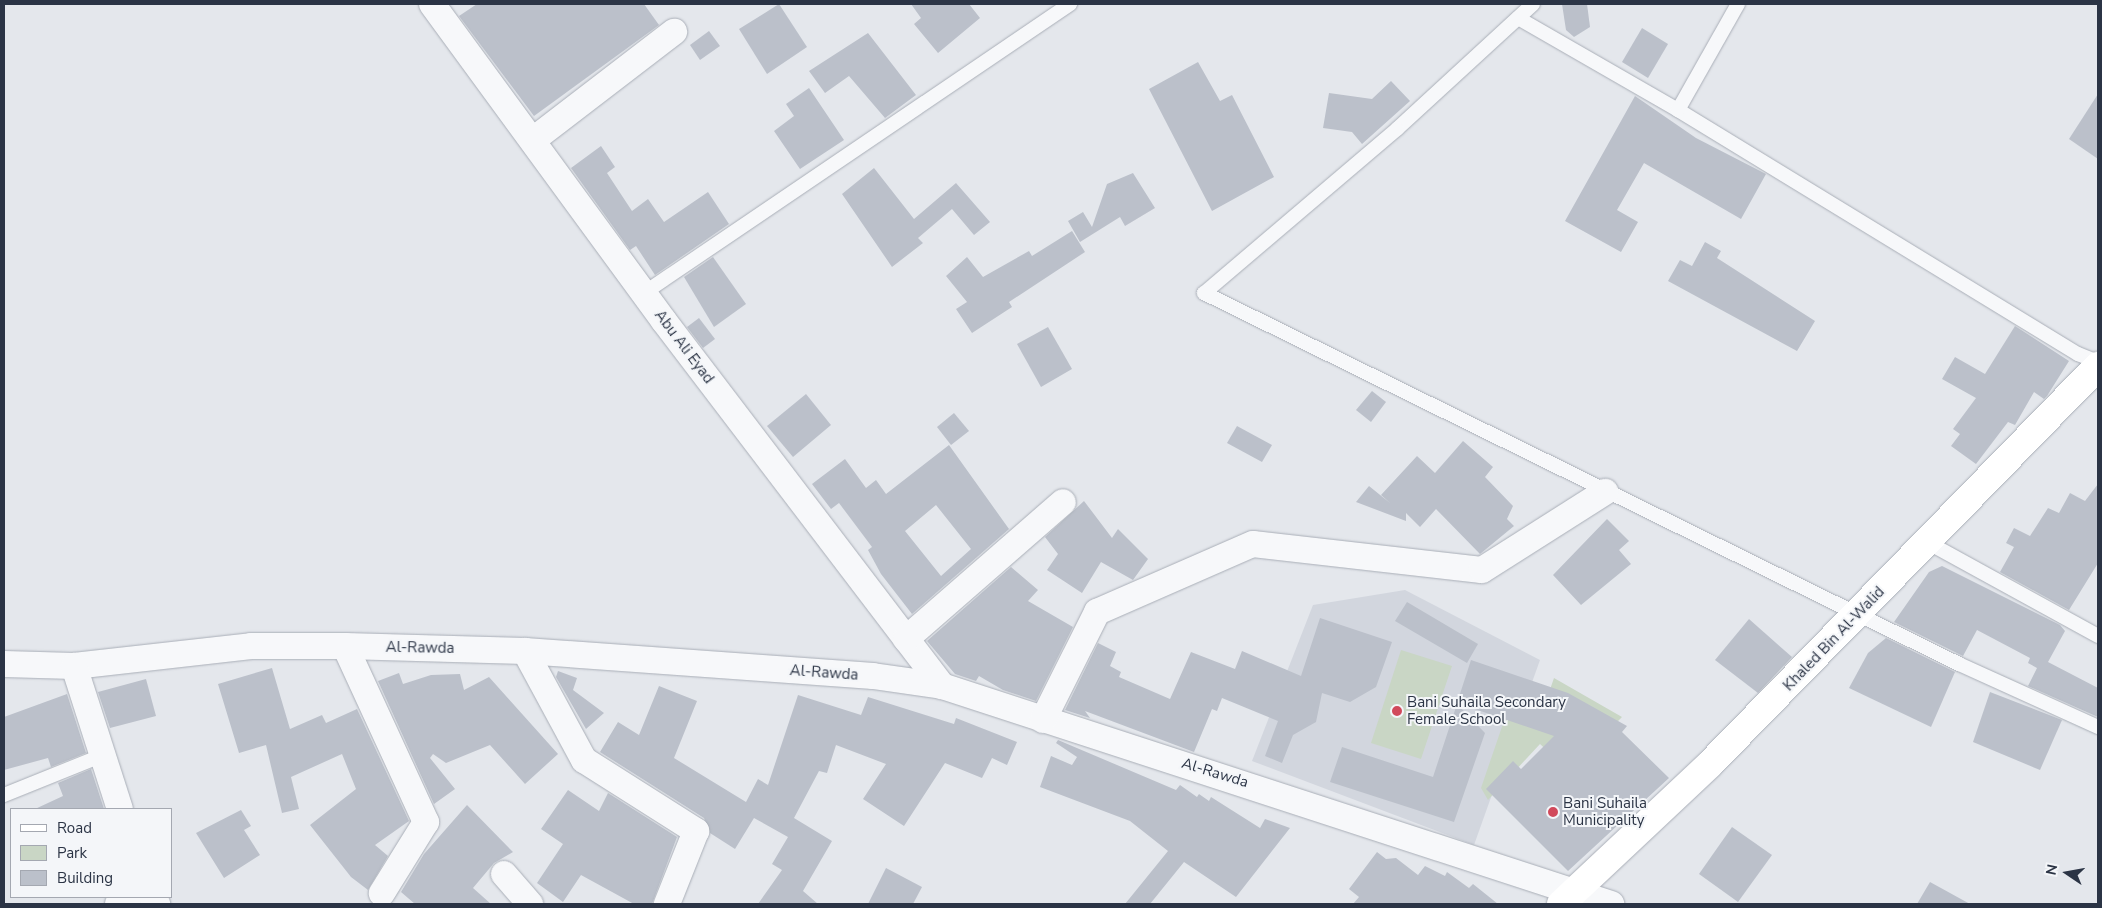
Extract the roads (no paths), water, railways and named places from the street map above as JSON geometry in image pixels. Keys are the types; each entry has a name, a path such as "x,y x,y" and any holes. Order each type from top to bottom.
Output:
{"street":[{"name":"Abu Ali Eyad","path":"432,4 644,293 942,686"},
{"path":"533,140 674,32"},
{"name":"Khaled Bin Al-Walid","path":"1568,899 1860,613 2098,366"},
{"path":"1043,720 1097,612 1253,544 1482,570 1605,492"},
{"path":"906,639 1063,502"},
{"name":"Al-Rawda","path":"4,664 74,666 251,646 345,646 525,651 873,676 942,686 1043,720 1240,780 1568,899 1611,904"},
{"path":"345,646 426,822 382,893"},
{"path":"525,651 584,760 696,830 666,904"},
{"path":"74,666 101,756 120,808"},
{"path":"504,874 530,904"}],"lane":[{"path":"644,293 1070,4"},
{"path":"1533,4 1397,129 1204,293 1605,492 1860,613 1959,664 2098,727"},
{"path":"1678,110 1738,4"},
{"path":"1518,18 1678,110 2078,354 2098,362"},
{"path":"1927,542 2098,636"},
{"path":"4,795 101,756"}],"place":[{"name":"Bani Suhaila Secondary Female School","path":"1397,711"},
{"name":"Bani Suhaila Municipality","path":"1553,812"}]}
